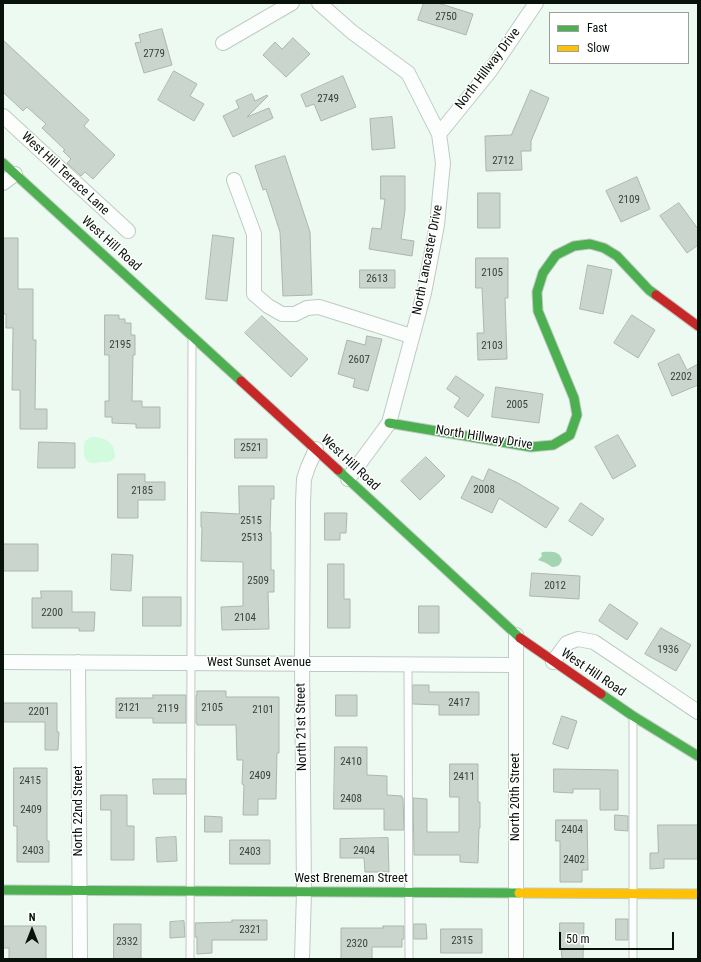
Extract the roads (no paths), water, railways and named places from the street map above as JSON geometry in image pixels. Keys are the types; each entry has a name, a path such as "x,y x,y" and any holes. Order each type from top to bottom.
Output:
{"street":[{"path":"223,43 292,3"},
{"name":"North Lancaster Drive","path":"319,3 352,32 408,73 439,134 443,163 438,226 424,293 389,423 348,479"},
{"name":"North Hillway Drive","path":"439,134 490,71 536,3"},
{"name":"West Hill Terrace Lane","path":"3,116 128,231"},
{"name":"West Hill Road","path":"3,163 516,635 633,716 698,756"},
{"path":"3,183 15,174"},
{"path":"234,180 254,234 254,294 263,302 282,314 295,314 307,308 319,307 412,336"},
{"name":"North Hillway Drive","path":"389,423 531,447 553,445 570,435 577,416 574,398 538,311 537,292 543,273 556,255 574,246 590,244 604,248 617,256 649,290 698,326"},
{"name":"North 21st Street","path":"302,959 304,892 302,663 303,502 304,479 316,450"},
{"name":"North 20th Street","path":"516,635 516,959"},
{"path":"553,662 567,643 578,639 594,642 698,712"},
{"name":"West Sunset Avenue","path":"3,662 516,665"},
{"name":"North 22nd Street","path":"78,662 80,959"},
{"name":"West Breneman Street","path":"3,890 698,894"}],"lane":[{"path":"190,959 192,336"},
{"path":"408,664 409,959"},
{"path":"633,716 633,959"}]}
